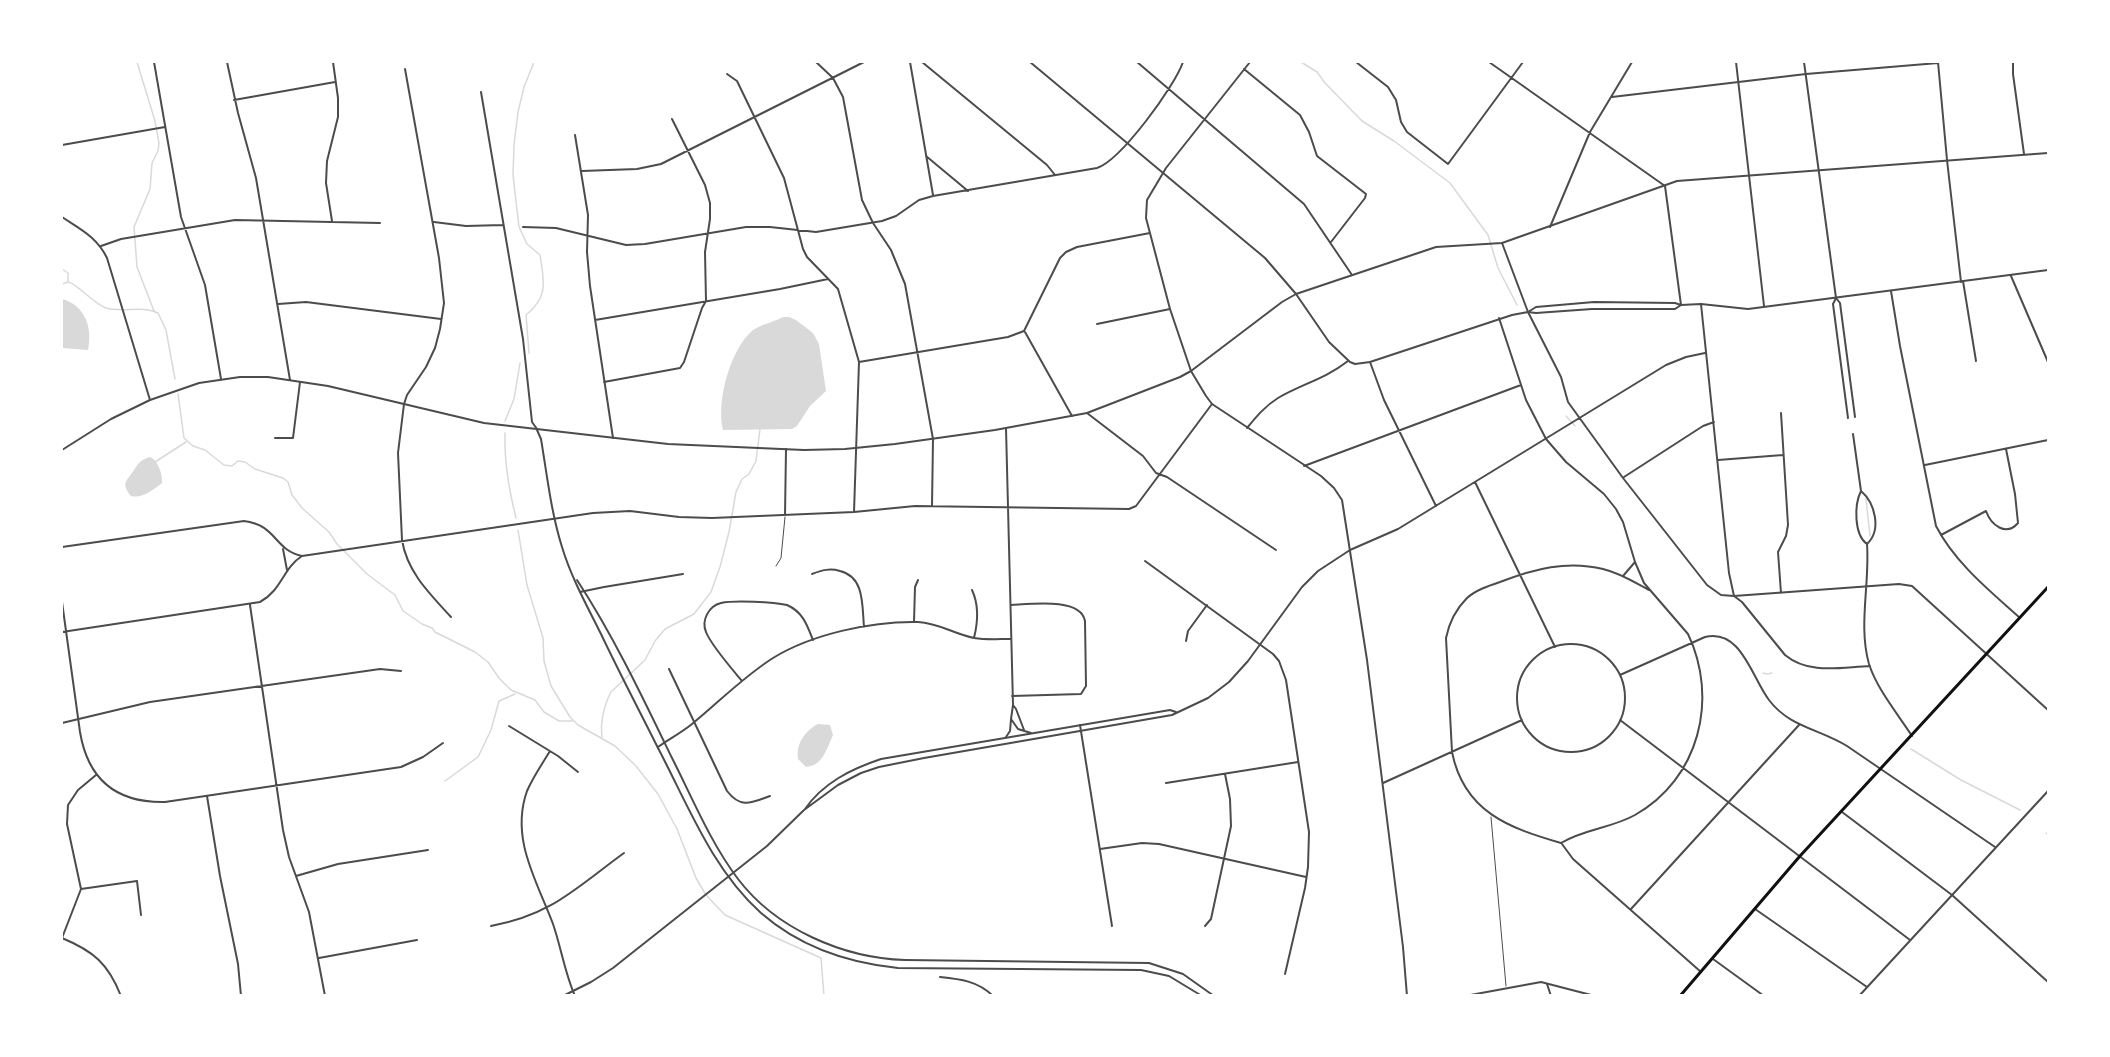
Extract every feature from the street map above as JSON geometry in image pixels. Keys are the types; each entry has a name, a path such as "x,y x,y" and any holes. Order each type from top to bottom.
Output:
{"main road":[{"path":"1680,996 1800,856 2049,587"}],"street":[{"path":"154,62 184,229 205,285 221,379"},
{"path":"227,62 234,100 253,163 290,380"},
{"path":"332,221 326,183 327,161 338,117 333,62"},
{"path":"816,62 833,78 841,92 846,106 860,190 866,210 891,250 901,272 933,439 932,506"},
{"path":"582,171 646,168 661,164 864,62"},
{"path":"910,62 933,196"},
{"path":"922,62 1047,165 1055,175"},
{"path":"1030,62 1265,258 1296,294 1329,342 1348,361 1355,364 1370,362 1499,318 1528,312 1536,307 1583,303 1675,303 1738,308 1764,307 2049,270"},
{"path":"1137,62 1304,204 1352,275"},
{"path":"523,226 556,228 633,245 758,226 825,231 873,223 896,216 919,200 933,196 1103,166 1127,142 1170,89 1183,62"},
{"path":"1250,62 1164,172 1146,205 1150,232 1170,309 1191,371 1206,396 1212,404 1322,476 1340,496 1367,660 1403,947 1407,996"},
{"path":"1356,62 1388,87 1396,100 1401,122 1407,132 1448,164 1523,62"},
{"path":"1489,62 1665,186 1681,305"},
{"path":"1550,227 1590,132 1632,62"},
{"path":"1736,62 1764,307"},
{"path":"1804,62 1836,298 1840,303 1855,417"},
{"path":"1612,97 1938,62 1962,282 1976,361"},
{"path":"2013,62 2024,154"},
{"path":"405,69 443,291 438,339 431,358 410,390 404,404 398,460 402,540 404,552 413,573 451,617"},
{"path":"1244,69 1300,115 1310,132 1317,156 1366,194 1331,242"},
{"path":"727,74 737,81 788,188 797,230 807,257 838,289 859,362 854,512"},
{"path":"234,100 336,82"},
{"path":"481,92 523,339 532,422 541,439 562,546 580,592 695,820 728,877 756,908 790,934 822,950 852,961 898,968 1141,970 1169,976 1202,996"},
{"path":"604,382 680,368 706,301 704,263 711,211 708,193 672,119"},
{"path":"62,145 165,127"},
{"path":"575,135 588,215 588,269 613,438"},
{"path":"62,450 111,419 176,390 221,379 254,377 290,380 361,393 458,419 706,447 855,448 933,439 1087,413 1111,405 1191,371 1282,302 1296,294 1436,247 1502,243 1686,180 2049,153"},
{"path":"926,156 968,191"},
{"path":"62,217 85,231 101,246 107,258 150,400"},
{"path":"101,246 121,239 235,220 380,223"},
{"path":"433,222 466,226 503,225"},
{"path":"859,362 1008,338 1024,331 1060,258 1066,252 1077,247 1150,232"},
{"path":"1502,243 1528,312 1561,377 1568,402 1623,478 1707,585 1721,595 1734,596 1905,584 1912,586 2049,710"},
{"path":"2011,276 2049,362"},
{"path":"595,320 828,279"},
{"path":"1891,291 1935,522 1941,535 1976,578 2020,618"},
{"path":"1836,298 1833,304 1848,418"},
{"path":"278,304 306,302 441,319"},
{"path":"1701,304 1729,573 1734,596 1756,617 1785,655 1794,662 1809,668 1870,666"},
{"path":"1528,312 1536,314 1592,309 1676,309 1681,305"},
{"path":"1097,324 1170,309"},
{"path":"1499,318 1533,417 1546,439 1566,462 1604,495 1616,509 1623,523 1635,562 1649,590 1688,634 1702,681 1703,713 1697,738 1683,768 1664,792 1634,815 1561,843"},
{"path":"1024,331 1071,416"},
{"path":"563,996 613,968 767,846 804,810 838,785 867,771 924,758 1172,715 1196,704 1217,691 1238,673 1302,587 1318,571 1350,550 1398,529 1665,365 1706,353"},
{"path":"1247,428 1261,411 1273,402 1319,380 1348,361"},
{"path":"1370,362 1384,400 1436,506"},
{"path":"275,438 293,438 300,382"},
{"path":"1304,466 1521,385"},
{"path":"283,548 302,556 593,513 630,511 695,518 854,512 932,506 1129,509 1136,506 1161,475 1212,404"},
{"path":"1087,413 1143,456 1156,473 1276,550"},
{"path":"1781,413 1788,525 1786,536 1778,552 1781,593"},
{"path":"1623,478 1703,426 1714,422"},
{"path":"1006,428 1013,705 1010,731 1006,737"},
{"path":"1853,434 1861,491 1858,500 1858,524 1862,540 1867,544"},
{"path":"1924,465 2049,440"},
{"path":"785,515 786,449"},
{"path":"1941,535 1986,511 1989,518 2000,528 2009,529 2018,524 2006,449"},
{"path":"1718,460 1783,455"},
{"path":"1475,482 1555,647"},
{"path":"1861,491 1869,500 1875,519 1874,535 1867,544 1866,639 1870,666 1885,695 1912,736"},
{"path":"62,547 244,521 264,526 273,533 283,548 287,570"},
{"path":"64,632 260,602 272,594 293,562 302,556"},
{"path":"1145,561 1273,654 1283,670 1309,832 1305,888 1285,974"},
{"path":"1623,576 1635,562"},
{"path":"1649,590 1604,569 1558,565 1485,587 1468,597 1457,610 1448,627 1446,646 1452,752 1465,788 1491,815 1518,830 1561,843 1573,859 1701,972"},
{"path":"813,574 832,569 850,574 856,579 864,627"},
{"path":"580,592 683,574"},
{"path":"574,575 585,591 665,742 716,845 734,873 771,912 816,939 851,952 894,960 1149,963 1183,974 1214,996"},
{"path":"914,622 915,587 918,580"},
{"path":"972,590 976,598 977,610 974,638"},
{"path":"62,602 64,632 85,753 96,775 120,794 138,800 165,802 401,767 423,758 443,743"},
{"path":"742,681 706,634 705,617 714,606 724,602 787,605 805,620 813,641"},
{"path":"250,605 283,830 309,912 325,996"},
{"path":"1011,605 1069,605 1080,610 1085,618 1086,650 1086,686 1081,694 1012,696"},
{"path":"1186,640 1188,631 1207,605"},
{"path":"658,747 695,722 742,681 776,657 844,631 914,622 937,624 974,638 1011,639"},
{"path":"1620,675 1705,637 1724,638 1736,646 1768,699 1784,716 1799,725 1838,740 1996,847"},
{"path":"1572,644 1597,651 1611,661 1620,675 1625,698 1620,720 1611,734 1597,745 1572,752 1552,748 1528,729 1522,720 1518,694 1522,676 1532,661 1547,650 1572,644"},
{"path":"62,723 150,702 380,669 401,671"},
{"path":"669,669 727,791 734,800 746,803 770,796"},
{"path":"1013,705 1024,730"},
{"path":"804,810 813,797 831,782 867,764 897,756 1170,710 1176,712"},
{"path":"1011,719 1018,729 1031,734 1033,739"},
{"path":"1383,784 1522,720"},
{"path":"1620,720 1910,940"},
{"path":"1080,725 1113,926"},
{"path":"1631,909 1799,725"},
{"path":"508,726 550,751 578,772"},
{"path":"550,751 528,789 521,823 526,858 547,909 575,996"},
{"path":"1166,783 1298,762"},
{"path":"867,764 867,771"},
{"path":"1204,926 1210,919 1225,859 1232,815 1225,774"},
{"path":"96,775 78,790 67,812 67,824 81,889 62,938 94,955 109,970 121,996"},
{"path":"1859,996 2049,791"},
{"path":"207,796 238,964 241,996"},
{"path":"1842,812 1952,895 2049,982"},
{"path":"1100,849 1133,843 1150,843 1306,878"},
{"path":"296,876 338,864 428,850"},
{"path":"491,926 518,921 547,909 624,853"},
{"path":"81,889 137,882 141,915"},
{"path":"1755,909 1867,987"},
{"path":"318,958 417,940"},
{"path":"1713,958 1764,996"},
{"path":"940,976 978,985 993,996"},
{"path":"1546,983 1551,996"},
{"path":"1465,996 1546,983 1595,996"}],"lane":[{"path":"776,566 782,558 785,515"},
{"path":"1491,815 1506,988"}],"shaded area":[{"path":"62,299 76,306 86,318 89,334 88,350 62,348"},
{"path":"783,317 796,320 813,333 819,344 826,391 810,406 797,426 792,429 723,430 721,418 723,391 738,350 753,330"},
{"path":"150,457 159,468 162,483 143,495 131,496 126,488 126,482 139,463"},
{"path":"818,724 830,725 833,735 820,760 806,767 798,759 798,748 805,734"}],"waterway":[{"path":"137,62 155,121 159,143 152,163 150,189 134,227 137,267 154,311"},
{"path":"529,353 526,315 542,295 543,273 540,255 527,244 519,227 513,175 518,112 524,87 534,62"},
{"path":"1301,62 1317,72 1362,121 1394,141 1450,183 1488,235 1498,268 1517,305"},
{"path":"62,269 68,273 68,281"},
{"path":"68,282 106,308 146,310 158,313 166,330 175,379"},
{"path":"62,284 68,282"},
{"path":"505,421 514,399 520,363"},
{"path":"178,394 184,438 193,446 205,450 224,465 232,466 238,461 245,462 255,469 283,478 288,482 292,495 302,508 329,532 337,544 367,574 395,595 403,611 435,632 475,652 488,662 511,690 535,700 544,712 559,721 572,721"},
{"path":"1566,416 1575,426"},
{"path":"602,737 603,714 611,692 645,660 655,641 665,629 694,614 711,592 729,532 736,492 742,479 749,474 756,461 760,429"},
{"path":"505,433 505,455 516,518"},
{"path":"155,462 186,442"},
{"path":"1866,499 1870,536"},
{"path":"518,530 527,585 543,638 544,661 551,686 570,717 578,725 615,746 636,766 658,794 677,829 696,878 706,895 725,915 821,958 824,996"},
{"path":"1763,673 1772,673"},
{"path":"445,781 478,757 491,730 499,701 515,694"},
{"path":"1911,749 1961,780 2020,810"}]}
